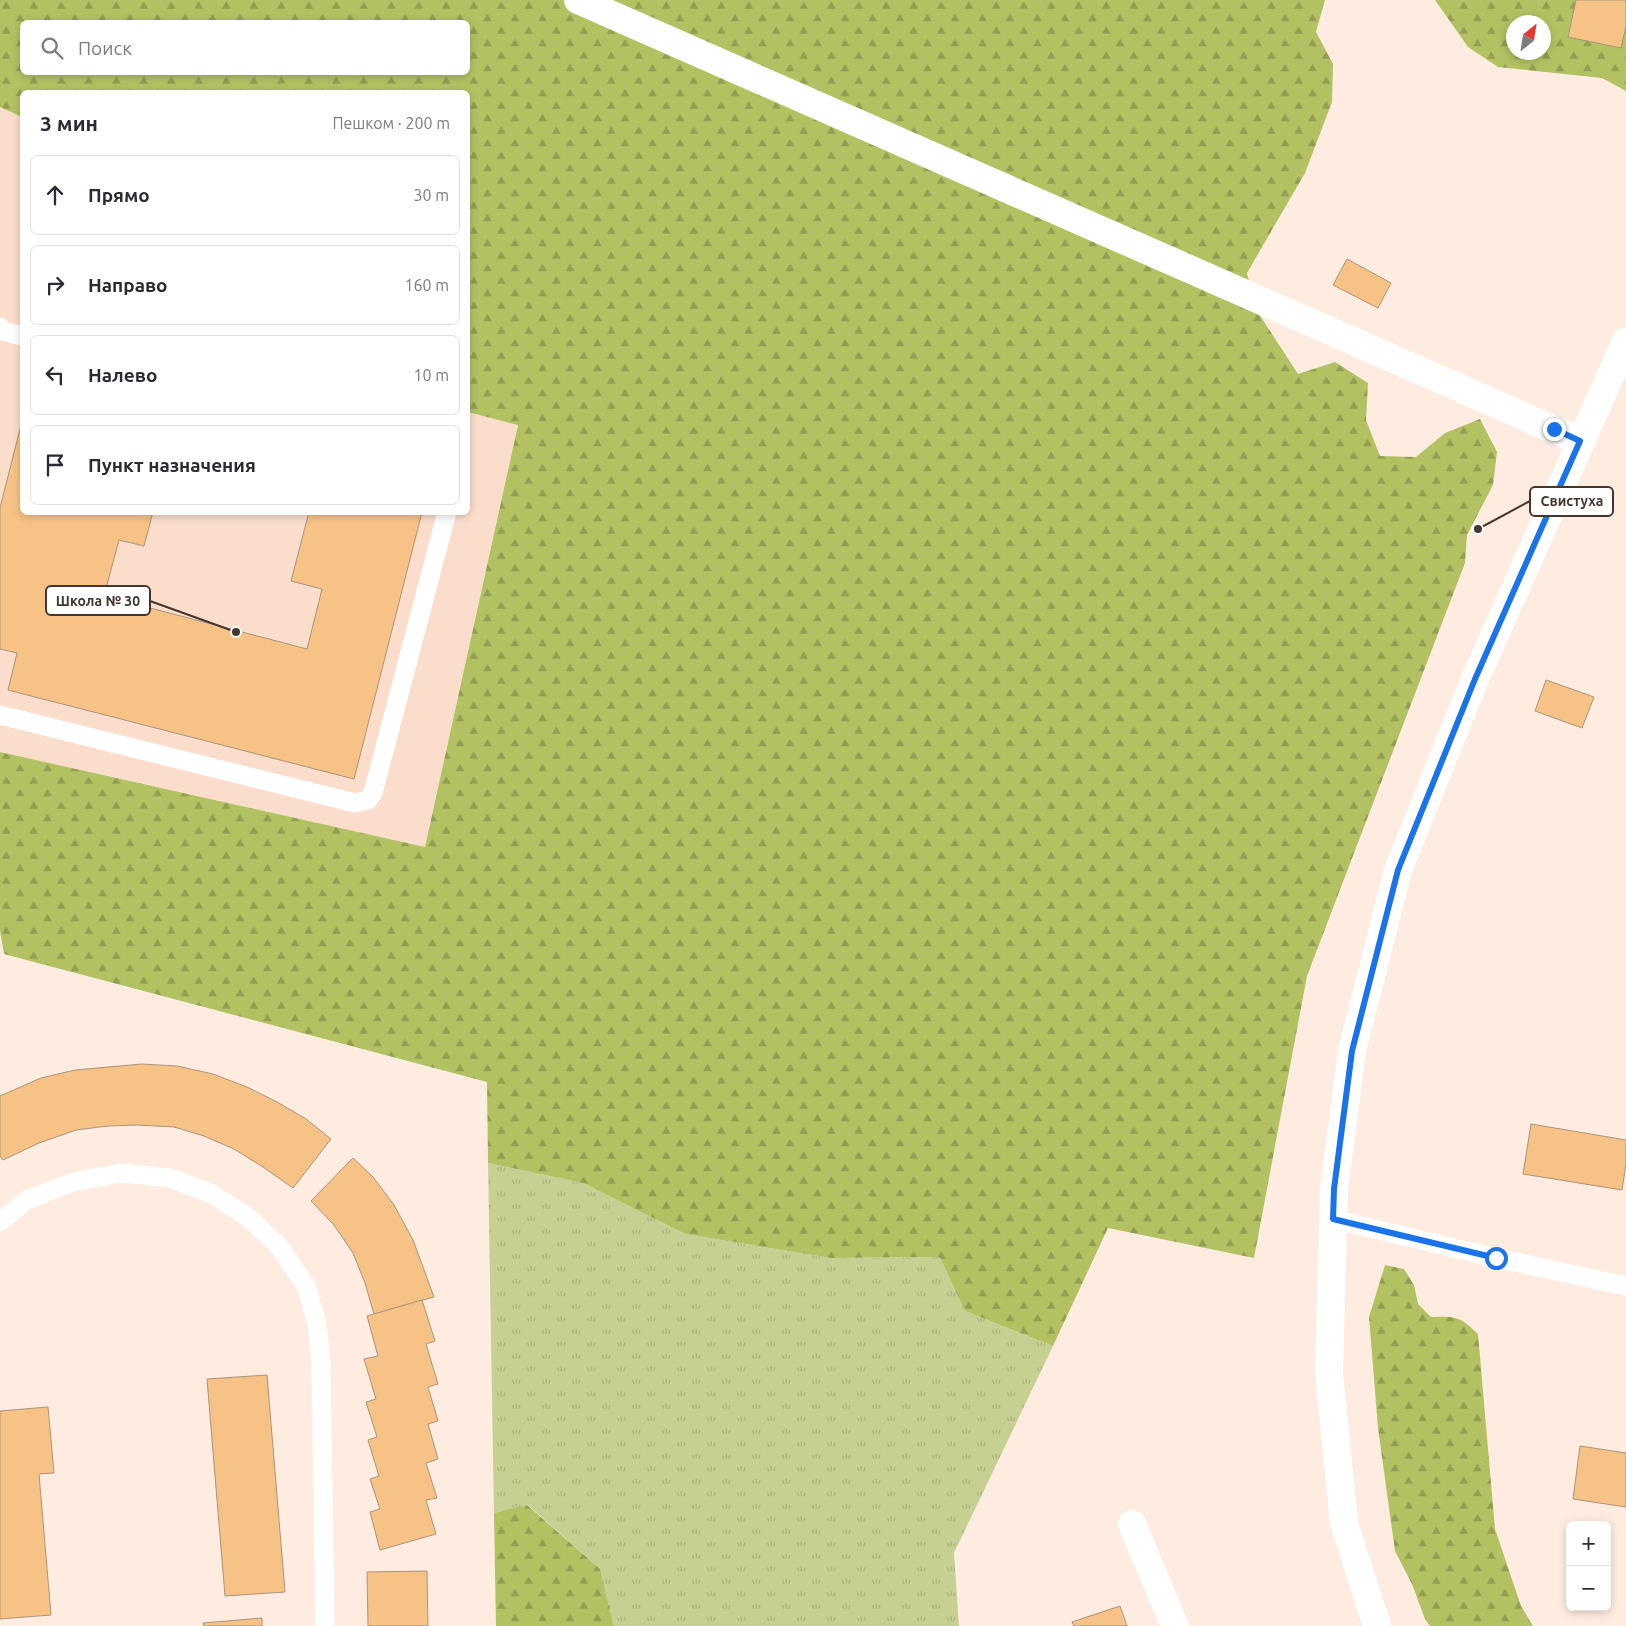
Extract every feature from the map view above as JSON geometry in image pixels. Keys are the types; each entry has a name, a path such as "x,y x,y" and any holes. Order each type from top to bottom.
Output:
{"main road":[{"path":"578,0 1580,441"},
{"path":"1377,1626 1344,1523 1329,1373 1334,1189 1352,1051 1398,870 1475,679 1626,341"},
{"path":"1132,1524 1175,1626"}],"lane":[{"path":"1,335 20,336"},
{"path":"0,715 355,803 368,800 373,793 446,515"},
{"path":"0,1222 27,1200 73,1182 122,1173 170,1178 210,1194 245,1215 279,1246 306,1286 317,1323 321,1364 325,1626"},
{"path":"1333,1219 1496,1258 1626,1286"}],"shaded area":[{"path":"0,107 20,116 20,515 470,515 470,412 518,424 425,847 0,752"}],"green space":[{"path":"0,0 1325,0 1316,32 1333,64 1332,102 1305,173 1247,273 1255,308 1298,374 1335,362 1368,383 1366,420 1380,456 1416,457 1445,433 1480,419 1497,452 1493,485 1467,535 1465,563 1307,976 1254,1258 1108,1228 1053,1346 965,1311 940,1257 831,1258 685,1234 583,1183 488,1163 487,1082 4,954 0,931 0,752 425,847 518,425 470,413 470,90 20,90 20,116 0,107"},
{"path":"1435,0 1626,0 1626,91 1602,78 1498,67 1468,47"},
{"path":"488,1163 583,1183 685,1234 831,1258 941,1257 965,1311 1053,1346 954,1553 959,1626 614,1626 600,1569 528,1505 494,1513"},
{"path":"1385,1265 1404,1269 1414,1285 1418,1304 1431,1317 1457,1318 1478,1334 1495,1529 1521,1606 1533,1626 1430,1626 1425,1619 1412,1584 1395,1551 1378,1428 1369,1317"},
{"path":"527,1505 600,1569 614,1626 496,1626 494,1513"}],"building":[{"path":"1576,0 1626,0 1626,26 1621,48 1568,37"},
{"path":"1347,259 1391,283 1378,308 1333,285"},
{"path":"20,429 20,515 152,515 144,546 119,540 104,596 307,649 322,589 291,581 308,515 421,515 354,779 8,690 17,653 0,649 0,508"},
{"path":"1546,680 1594,697 1582,728 1535,711"},
{"path":"142,1064 177,1066 213,1074 247,1087 306,1119 331,1139 293,1188 234,1149 204,1136 174,1127 137,1125 76,1130 39,1143 3,1160 0,1156 0,1096 41,1078 75,1070"},
{"path":"1531,1124 1626,1140 1626,1164 1622,1190 1523,1174"},
{"path":"353,1158 373,1177 394,1205 413,1240 434,1297 374,1314 365,1283 353,1253 334,1225 311,1201"},
{"path":"422,1300 435,1341 426,1344 438,1384 428,1387 438,1421 428,1424 438,1459 426,1463 437,1498 426,1500 436,1534 380,1550 370,1512 380,1509 370,1479 379,1476 368,1440 377,1437 366,1402 376,1399 364,1359 378,1356 367,1316"},
{"path":"267,1375 285,1592 225,1596 207,1379"},
{"path":"48,1407 54,1473 39,1474 51,1615 0,1619 0,1411"},
{"path":"1580,1446 1626,1453 1626,1507 1573,1499"},
{"path":"427,1571 428,1626 368,1626 367,1572"},
{"path":"1120,1606 1127,1626 1074,1626 1072,1622"},
{"path":"262,1618 262,1626 204,1626 203,1623"}],"place":[{"name":"Свистуха","path":"1478,529"},
{"name":"Школа № 30","path":"236,632"}],"route":[{"path":"1496,1258 1333,1219 1334,1189 1352,1051 1398,870 1475,679 1580,441 1554,429"}]}
